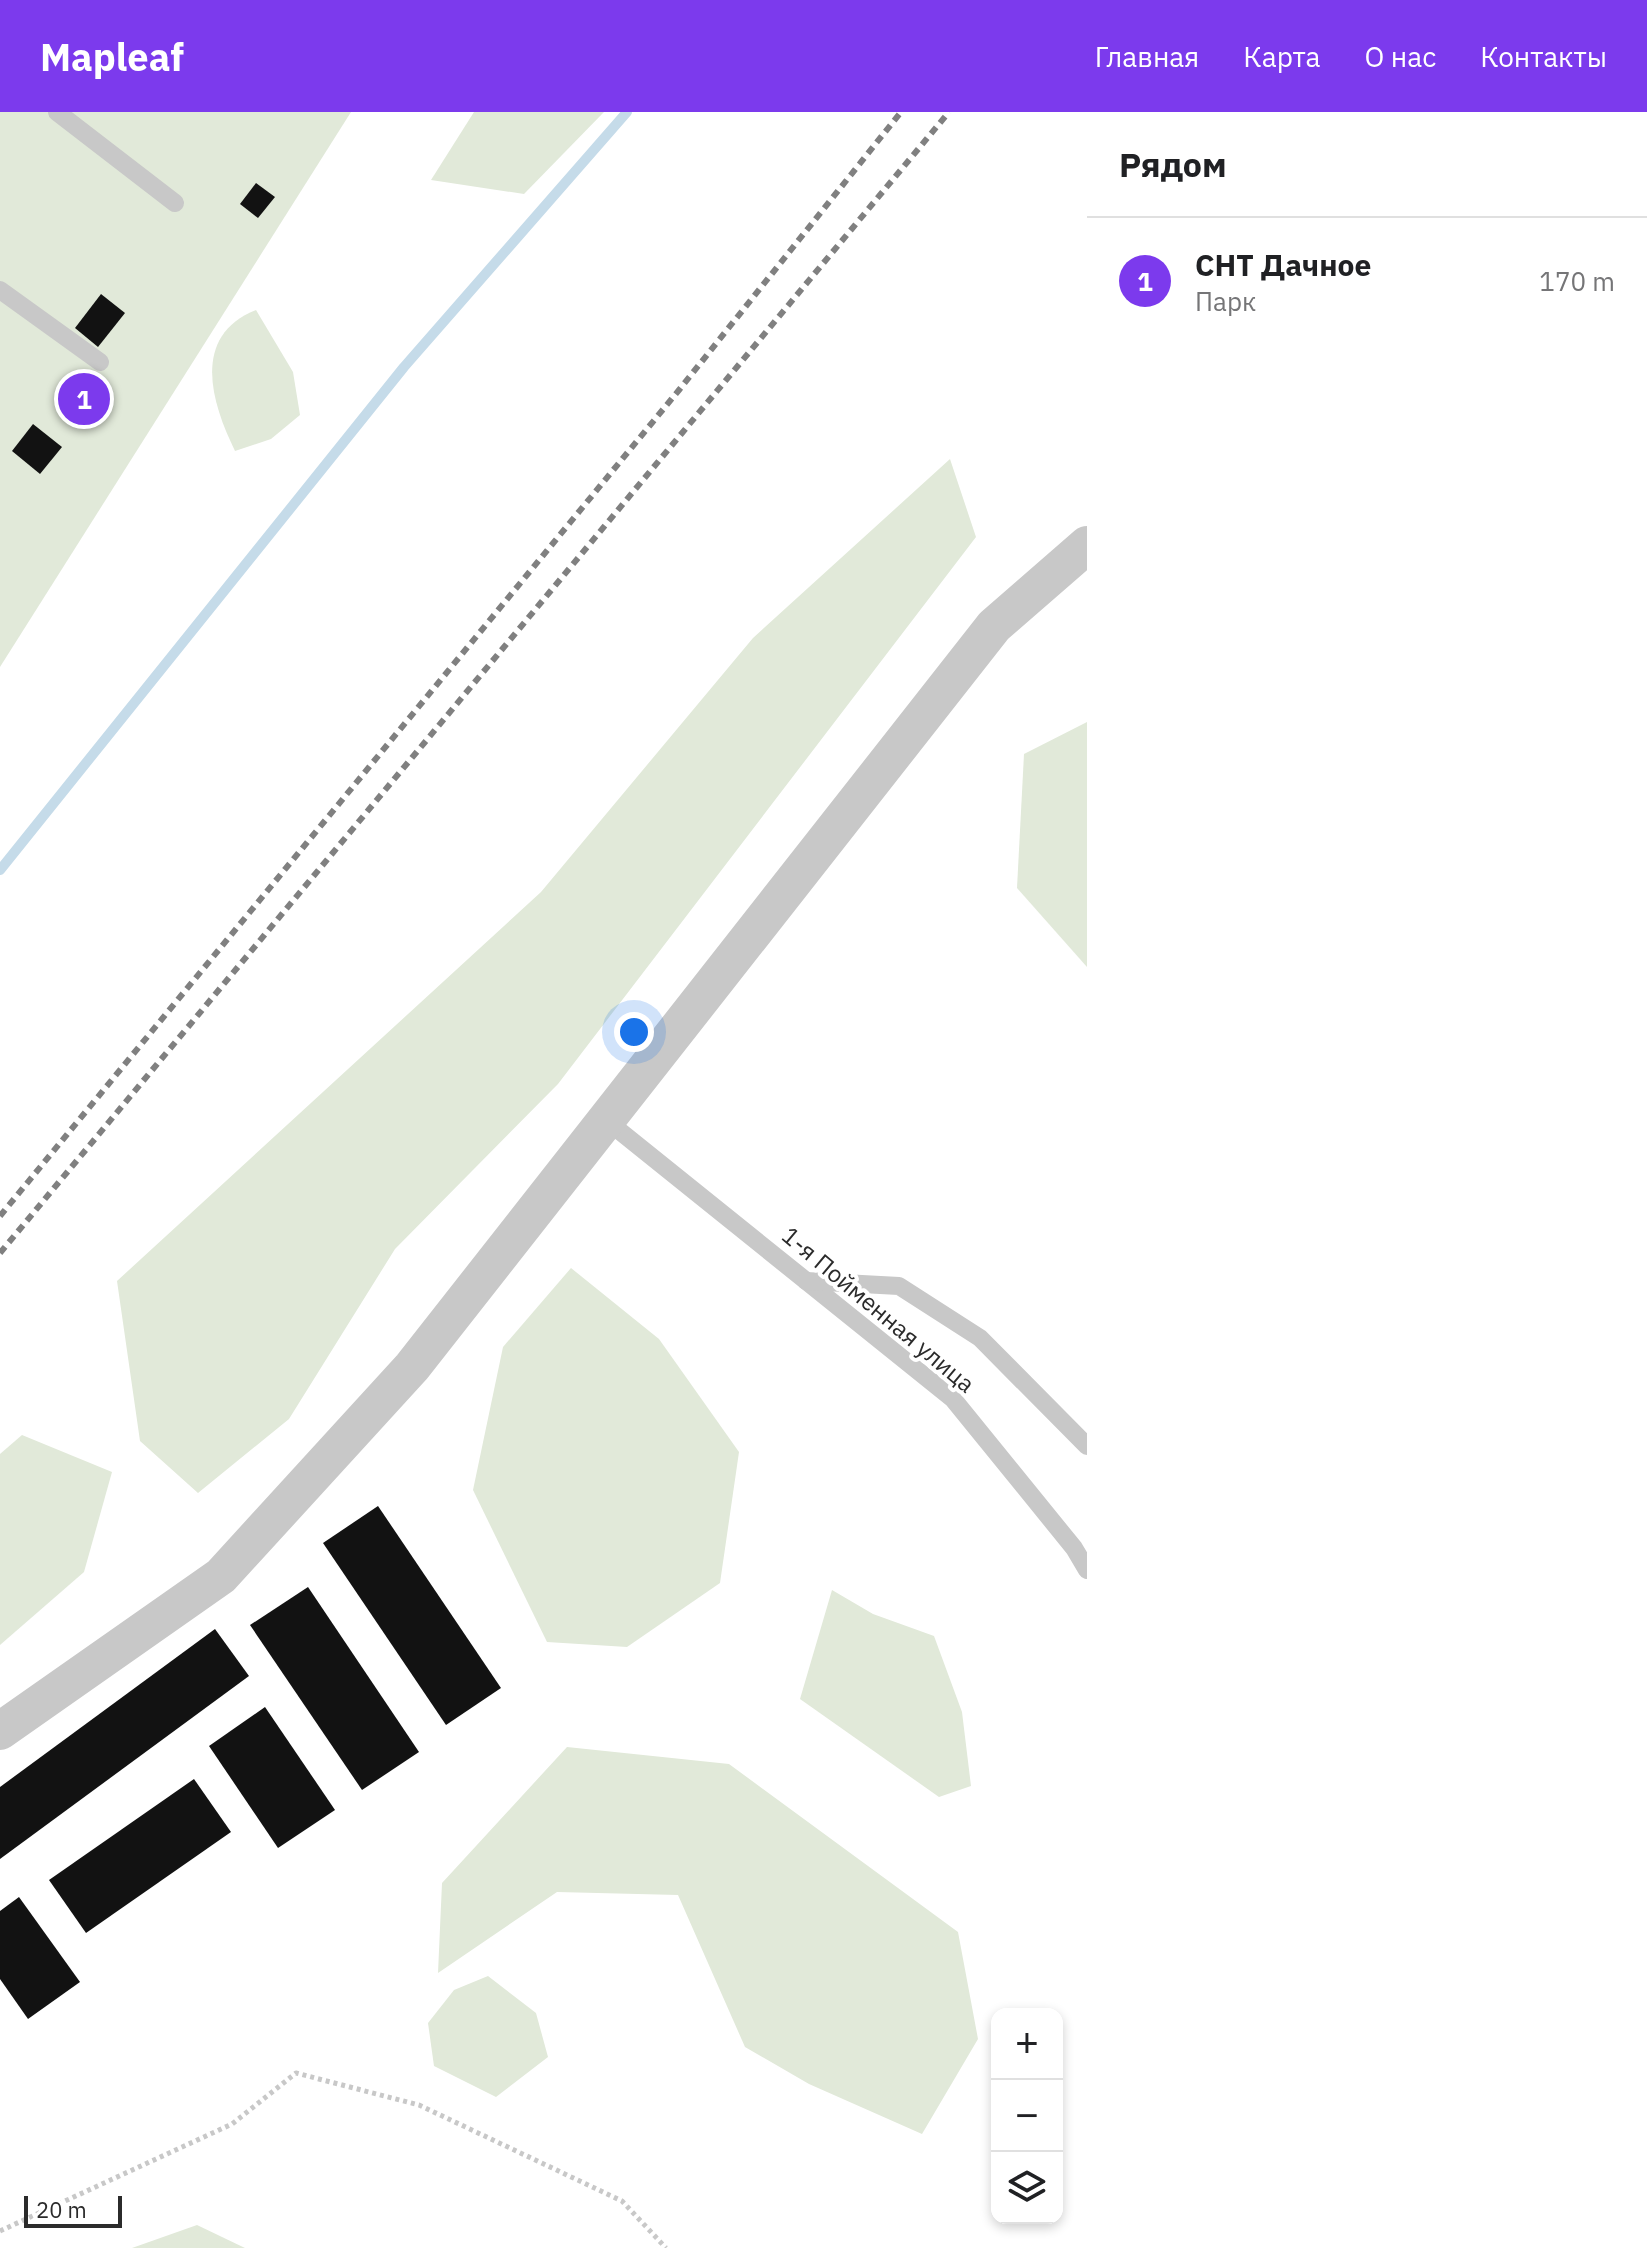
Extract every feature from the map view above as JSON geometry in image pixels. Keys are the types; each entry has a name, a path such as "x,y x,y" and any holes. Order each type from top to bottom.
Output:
{"street":[{"path":"0,1731 221,1576 412,1367 994,626 1087,545"}],"lane":[{"path":"57,112 175,203"},
{"path":"0,290 100,362"},
{"name":"1-я Пойменная улица","path":"606,1120 953,1399 1074,1548 1087,1570"},
{"path":"806,1281 899,1286 980,1338 1087,1446"}],"path":[{"path":"0,2231 232,2124 296,2073 419,2105 622,2201 666,2248"}],"green space":[{"path":"0,112 351,112 0,667"},
{"path":"474,112 604,112 524,194 431,180"},
{"path":"256,310 293,372 300,415 271,439 235,451 214,392 214,353 222,336 235,322"},
{"path":"950,459 976,537 558,1084 395,1249 289,1419 198,1493 140,1441 117,1281 541,892 753,638"},
{"path":"1087,722 1087,967 1017,888 1024,754"},
{"path":"571,1268 659,1339 739,1452 720,1583 627,1647 547,1642 473,1490 503,1347"},
{"path":"22,1435 112,1472 84,1572 0,1645 0,1454"},
{"path":"832,1590 873,1614 934,1636 962,1712 971,1786 939,1797 800,1699"},
{"path":"567,1747 729,1764 958,1932 978,2039 922,2134 809,2084 745,2047 678,1895 557,1892 438,1973 442,1883"},
{"path":"488,1976 536,2013 548,2057 496,2097 434,2066 428,2023 454,1990"},
{"path":"197,2225 245,2248 132,2248"}],"building":[{"path":"256,183 275,197 258,218 240,204"},
{"path":"101,294 125,313 98,347 75,328"},
{"path":"33,424 62,447 40,474 12,451"},
{"path":"378,1506 501,1688 446,1725 323,1543"},
{"path":"308,1587 419,1752 362,1790 250,1625"},
{"path":"215,1629 249,1676 0,1859 0,1787"},
{"path":"265,1707 335,1810 278,1848 209,1746"},
{"path":"194,1779 231,1832 86,1933 49,1880"},
{"path":"19,1897 80,1982 28,2019 0,1979 0,1911"}],"waterway":[{"path":"0,870 404,367 627,112"}],"railway":[{"path":"0,1216 679,390 901,112"},
{"path":"0,1253 949,112"}],"place":[{"name":"СНТ Дачное","path":"84,399"}]}
